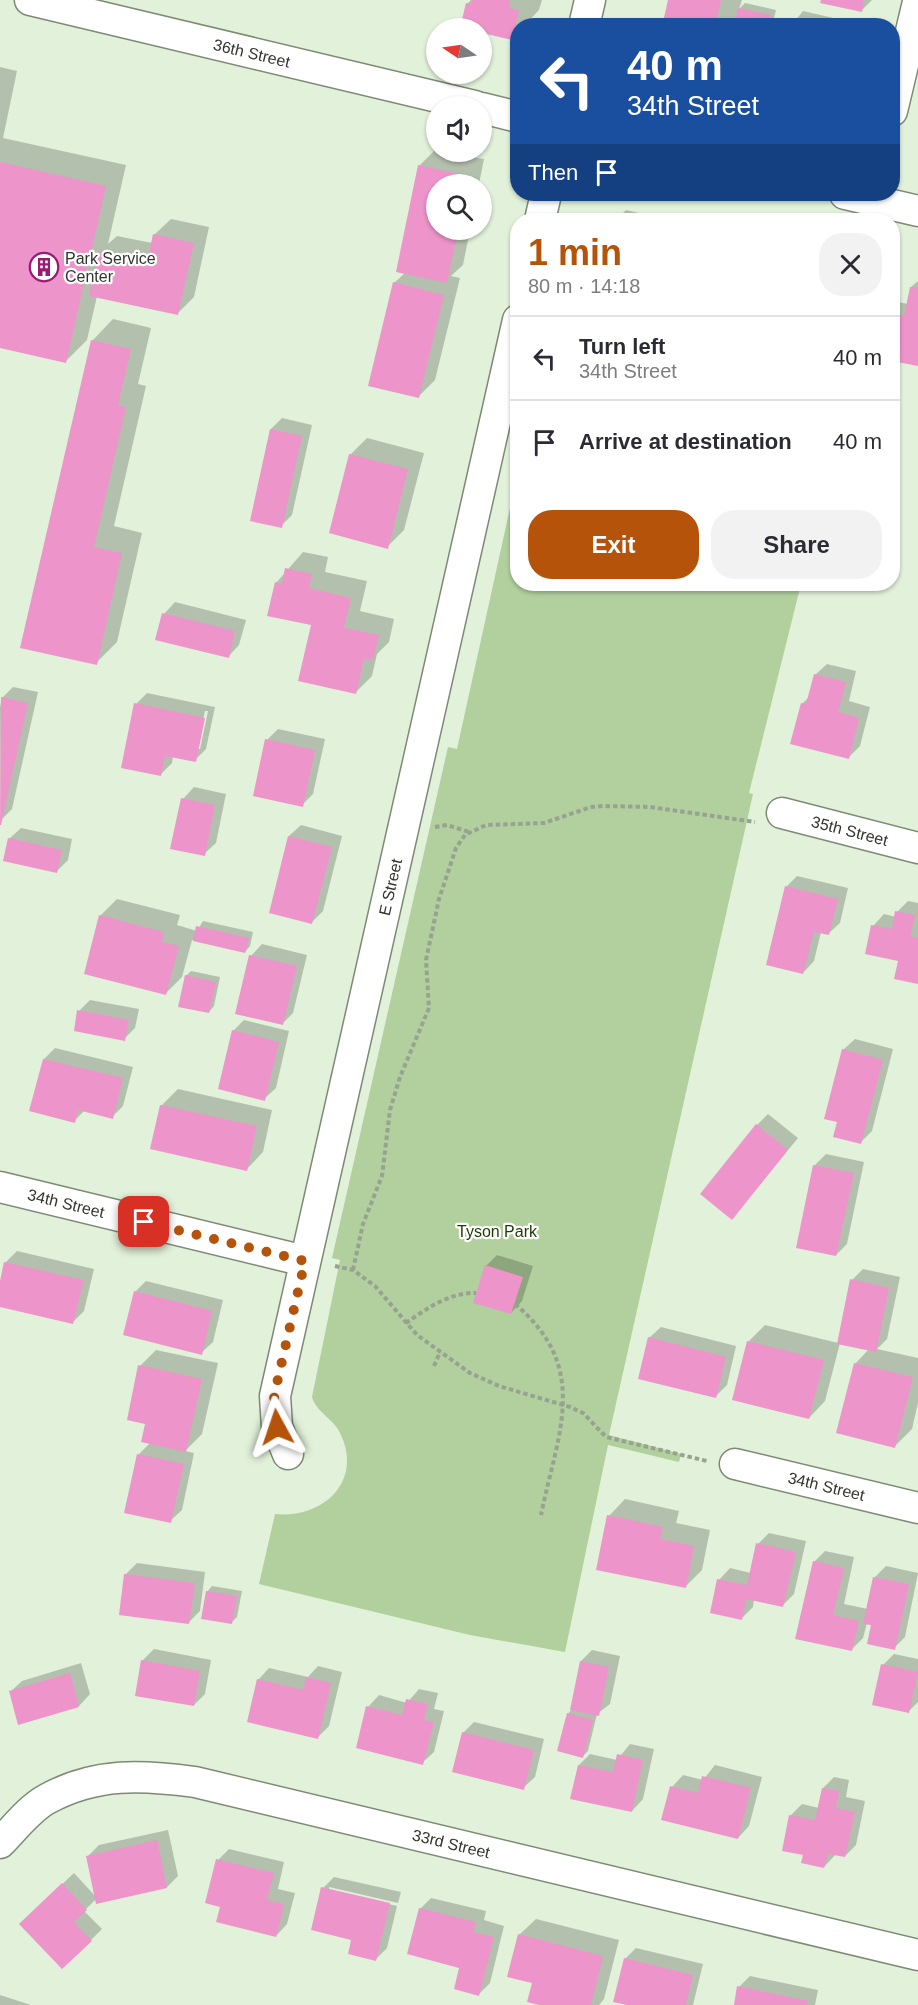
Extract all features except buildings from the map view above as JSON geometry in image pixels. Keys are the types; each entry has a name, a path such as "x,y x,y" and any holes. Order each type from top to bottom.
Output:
{"street":[{"name":"36th Street","path":"30,0 433,96"},
{"path":"586,18 590,0"},
{"path":"900,77 918,2"},
{"path":"492,110 510,115"},
{"path":"881,201 918,211"},
{"name":"E Street","path":"288,1454 277,1427 274,1396 510,355"},
{"name":"35th Street","path":"770,818 918,848"},
{"name":"34th Street","path":"0,1187 305,1261"},
{"name":"34th Street","path":"735,1464 918,1508"},
{"name":"33rd Street","path":"0,1843 46,1799 96,1779 146,1775 195,1782 918,1955"}],"path":[{"path":"353,1270 363,1224 382,1176 390,1110 400,1077 429,1008 426,960 439,899 456,848 465,835 486,825 536,824 591,807 604,806 650,807 770,818"},
{"path":"305,1261 353,1270 375,1286 406,1323 440,1352 484,1381 564,1404 583,1413 606,1437 685,1458 735,1464"},
{"path":"406,1323 436,1303 455,1296 476,1293"},
{"path":"515,1304 526,1313 554,1350 562,1371 564,1404 541,1515"},
{"path":"434,1365 440,1352"}],"green space":[{"name":"Tyson Park","path":"510,508 510,591 799,591 749,793 753,794 609,1435 681,1454 679,1462 608,1445 565,1652 470,1635 259,1584 275,1514 293,1514 323,1503 335,1493 343,1481 347,1467 346,1450 340,1433 317,1407 312,1397 340,1260 332,1258 448,747 457,749"}],"place":[{"name":"Park Service Center","path":"44,267"}],"route":[{"path":"144,1222 305,1261 274,1396 277,1427"}]}
